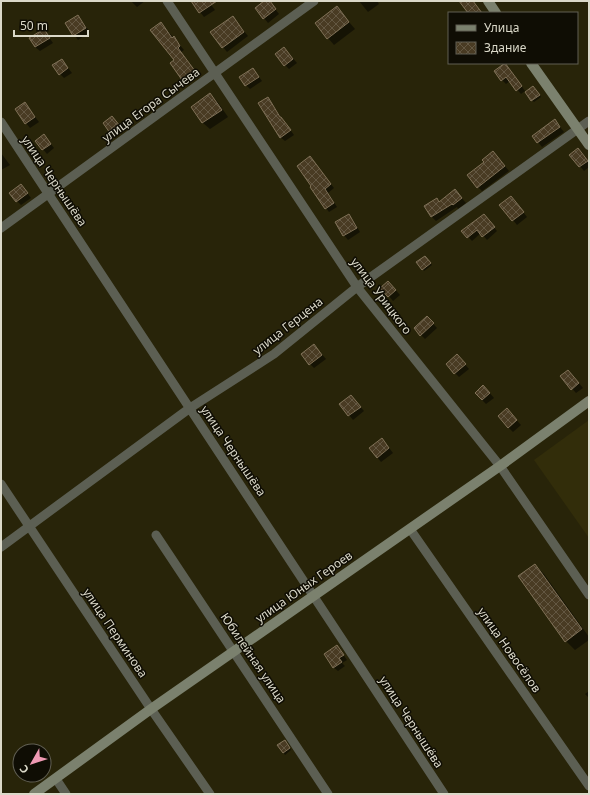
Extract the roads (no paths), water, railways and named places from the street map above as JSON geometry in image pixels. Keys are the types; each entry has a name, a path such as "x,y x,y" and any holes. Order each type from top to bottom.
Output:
{"street":[{"name":"улица Урицкого","path":"167,1 214,74 357,287 500,466 589,595"},
{"name":"улица Егора Сычева","path":"1,228 314,1"},
{"path":"488,1 495,12"},
{"path":"532,64 589,145"},
{"name":"улица Герцена","path":"1,547 190,408 274,354 357,287 589,121"},
{"name":"улица Чернышёва","path":"1,122 444,794"},
{"name":"улица Юных Героев","path":"34,794 151,709 500,466 589,401"},
{"name":"улица Перминова","path":"1,484 151,709 210,794"},
{"name":"улица Новосёлов","path":"410,529 589,786"},
{"name":"Юбилейная улица","path":"156,535 328,794"},
{"path":"56,779 66,794"}]}
